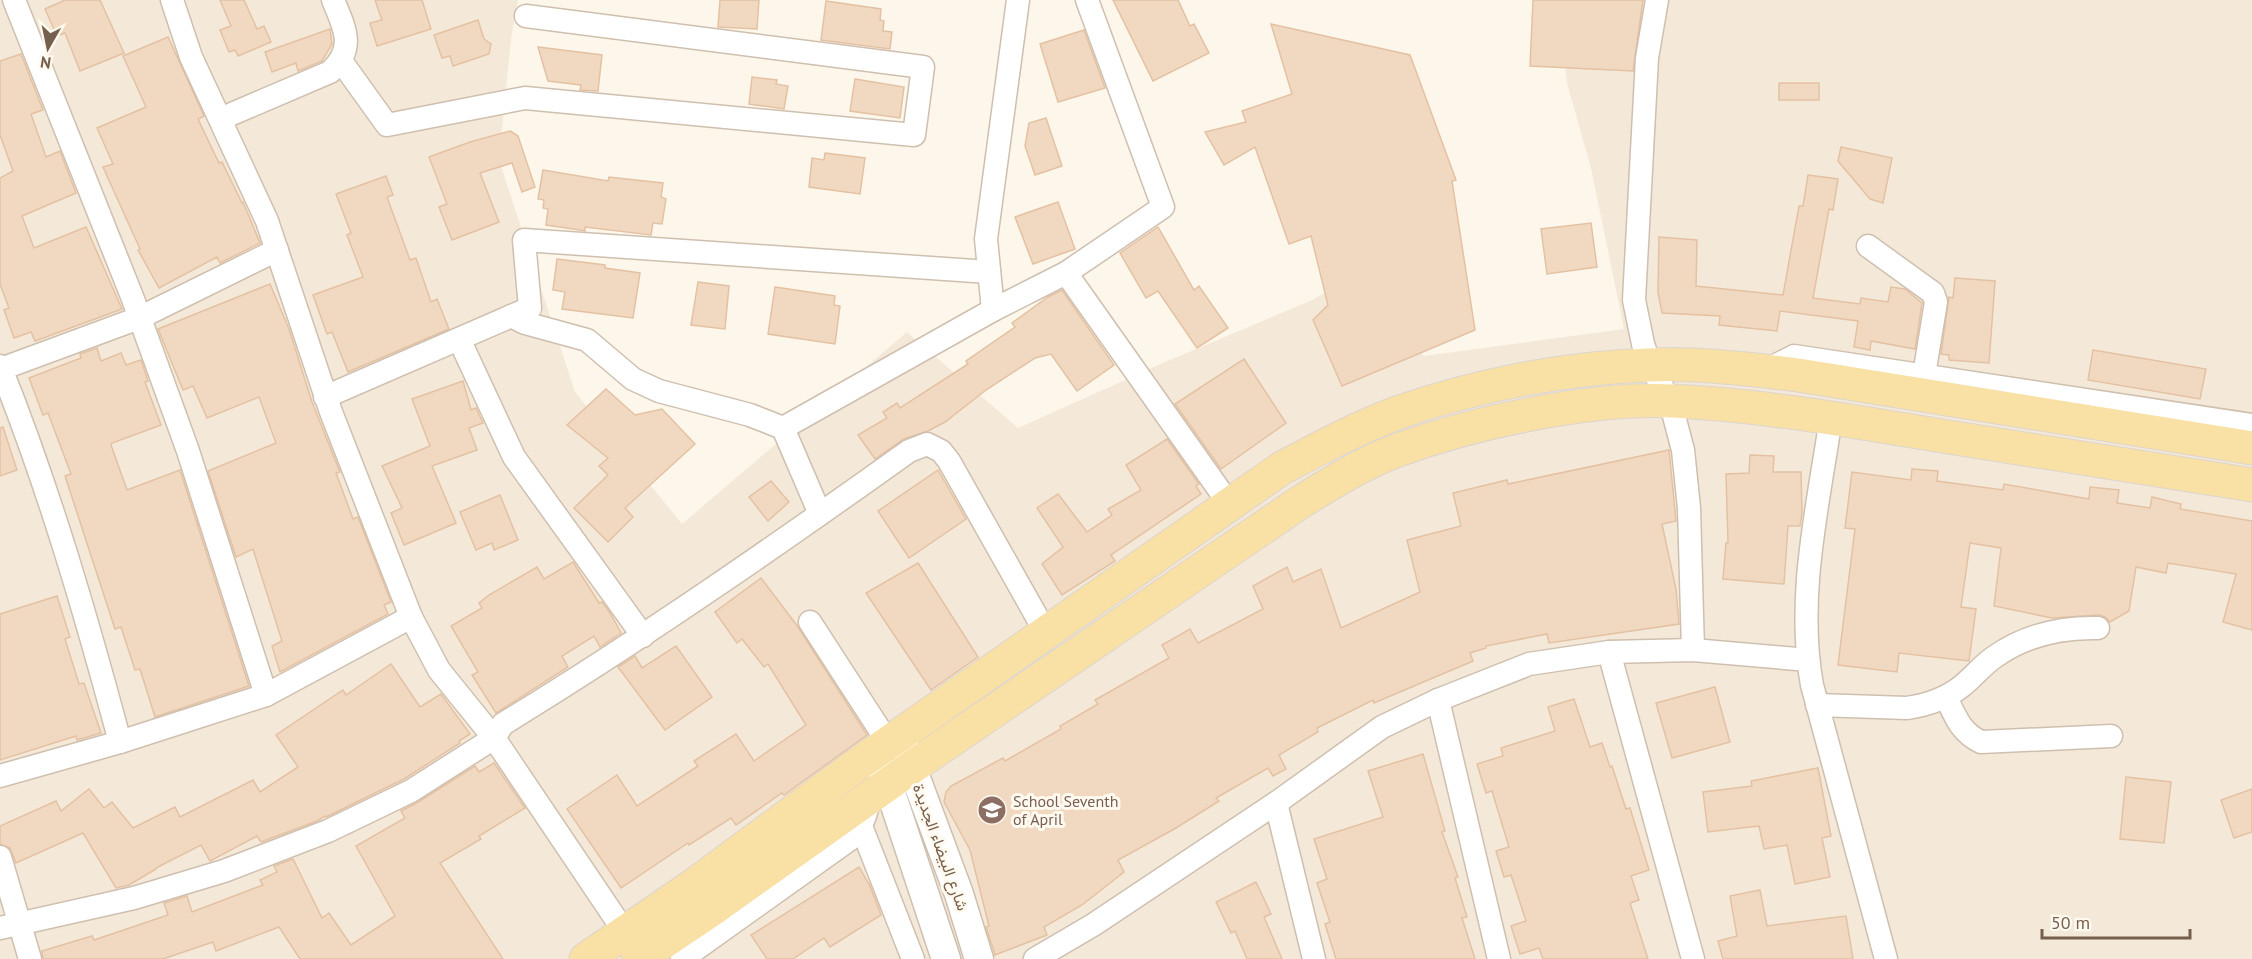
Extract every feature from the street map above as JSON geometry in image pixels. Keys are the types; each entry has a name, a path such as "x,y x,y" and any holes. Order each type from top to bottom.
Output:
{"main road":[{"path":"634,950 694,885 880,749 1282,468 1339,438 1398,413 1523,380 1586,369 1650,364 1765,371 2252,448"},
{"path":"586,959 634,950 711,910 882,794 1299,503 1345,474 1397,450 1449,434 1559,410 1615,403 1670,401 1777,410 2252,485"}],"street":[{"path":"14,0 139,318 188,451 266,695"},
{"path":"172,0 191,57 267,221 326,397 411,616 439,670 494,738 634,950"},
{"path":"220,119 330,72 341,61 346,45 342,24 333,0"},
{"path":"993,310 986,239 1018,0"},
{"path":"783,428 993,310 1066,273 1163,207 1087,0"},
{"path":"1657,0 1647,58 1634,300 1637,322 1650,364 1670,401 1684,462 1689,508 1693,650"},
{"path":"341,61 387,125 525,98 914,135 923,67 526,16"},
{"path":"326,397 530,308 524,240 989,272"},
{"path":"1868,246 1933,293 1936,302 1924,375"},
{"path":"120,742 87,615 20,416 1,367 139,318 277,250"},
{"path":"1066,273 1230,505"},
{"path":"511,316 525,323 587,340 633,380 659,391 750,415 783,428 820,514"},
{"path":"459,339 514,457 642,636"},
{"path":"1765,371 1794,356 2252,425"},
{"path":"1831,418 1809,566 1806,628 1808,660 1817,705 1886,959"},
{"path":"9,925 145,895 224,871 328,831 411,791 494,738 503,724 591,670 749,565 909,451 927,444 941,451 1046,633"},
{"path":"0,776 120,742 266,695 411,616"},
{"path":"810,622 880,749"},
{"path":"1817,705 1907,708 1920,706 1946,697 1962,686 1991,659 2030,638 2063,629 2098,628"},
{"path":"1035,959 1093,925 1276,802 1382,727 1438,700 1529,664 1609,652 1693,650 1808,660"},
{"path":"1609,652 1693,959"},
{"path":"1946,697 1962,729 1981,742 2111,736"},
{"path":"1438,700 1499,959"},
{"name":"شارع البيضاء الجديدة","path":"880,749 882,794 946,959"},
{"path":"682,959 853,837 882,794"},
{"path":"882,794 913,959"},
{"name":"شارع البيضاء الجديدة","path":"882,794 959,894 979,959"},
{"path":"1276,802 1314,959"},
{"path":"0,857 9,925 30,959"}],"shaded area":[{"path":"0,0 518,0 511,39 499,160 575,392 682,524 907,332 1018,428 1310,301 1368,269 1424,356 1624,329 1591,168 1567,83 1559,0 2252,0 2252,959 0,959"}],"building":[{"path":"65,0 100,0 124,53 80,71 65,33 57,36 45,9"},
{"path":"220,0 244,0 257,29 264,26 271,42 238,56 235,50 229,52 220,30 231,26"},
{"path":"375,0 422,0 431,29 377,46 370,23 382,20"},
{"path":"720,0 759,0 757,29 718,27"},
{"path":"1113,0 1178,0 1190,26 1194,24 1209,53 1153,81"},
{"path":"1533,0 1643,0 1633,71 1530,66"},
{"path":"826,1 881,9 880,20 884,21 883,31 892,32 890,49 821,40"},
{"path":"478,20 484,39 491,44 489,54 453,66 450,56 442,58 434,35"},
{"path":"1271,24 1410,55 1456,180 1452,181 1475,330 1342,386 1313,320 1328,305 1311,236 1289,244 1255,147 1224,165 1205,132 1246,122 1242,111 1292,94"},
{"path":"330,29 332,44 322,61 298,71 296,63 272,72 265,52"},
{"path":"1084,30 1105,88 1058,102 1040,44"},
{"path":"168,37 204,116 198,119 219,163 222,162 243,202 260,243 220,263 217,257 159,288 138,250 140,249 103,167 113,164 97,128 146,107 123,56"},
{"path":"538,47 602,55 598,91 580,90 581,85 548,81"},
{"path":"21,54 43,110 31,114 46,157 60,151 76,193 22,216 34,248 86,227 122,309 35,341 31,332 14,338 4,310 9,308 0,284 0,178 13,171 0,135 0,61"},
{"path":"752,77 777,80 776,84 788,86 784,109 749,104"},
{"path":"855,79 904,87 900,118 850,111"},
{"path":"1779,83 1819,83 1819,100 1779,100"},
{"path":"1046,118 1062,166 1035,175 1025,146 1029,123"},
{"path":"510,131 518,136 535,187 522,192 512,163 480,173 499,222 452,240 439,207 447,204 429,157"},
{"path":"1841,147 1892,158 1883,203 1870,199 1838,161"},
{"path":"825,153 865,158 860,194 809,187 812,158 824,160"},
{"path":"543,170 608,181 609,177 663,183 661,197 666,199 662,224 653,223 651,235 585,227 585,231 546,225 548,209 543,208 544,200 538,199"},
{"path":"1808,175 1838,179 1833,210 1829,209 1813,298 1860,304 1861,298 1888,302 1891,287 1905,289 1922,303 1915,349 1871,341 1870,350 1854,347 1858,321 1780,311 1777,331 1719,325 1720,316 1662,313 1658,292 1659,237 1697,240 1696,286 1783,295 1799,206 1803,206"},
{"path":"386,176 393,195 387,197 410,260 416,258 431,302 437,299 449,329 348,372 332,332 327,334 313,295 363,277 347,235 351,233 336,194"},
{"path":"1058,202 1075,249 1033,264 1015,217"},
{"path":"1591,223 1597,267 1547,274 1541,229"},
{"path":"1158,227 1194,290 1199,286 1228,328 1197,348 1158,291 1146,298 1120,253"},
{"path":"557,259 605,265 605,268 640,273 633,318 562,309 565,292 553,290"},
{"path":"1955,278 1995,281 1989,363 1949,360 1949,355 1941,354 1949,297 1953,298"},
{"path":"698,282 729,286 725,329 691,325"},
{"path":"270,284 289,329 312,402 340,472 336,473 353,519 358,517 391,602 384,605 388,614 280,672 272,646 282,641 253,549 236,557 208,471 276,443 259,397 207,418 193,386 183,390 158,329"},
{"path":"775,287 835,296 834,305 840,306 835,344 768,334"},
{"path":"1062,290 1114,365 1077,391 1051,354 1035,358 986,390 945,422 928,431 904,439 875,459 858,435 887,418 883,412 897,403 900,408 968,364 966,361 1015,327 1012,323 1048,297"},
{"path":"97,348 101,361 121,353 126,365 141,360 148,381 145,382 161,425 111,445 127,490 180,470 249,686 155,717 140,669 135,670 121,627 115,629 65,476 71,474 48,413 43,415 29,378 81,358 80,354"},
{"path":"2093,350 2206,369 2200,399 2088,380"},
{"path":"1244,359 1286,423 1221,469 1175,404"},
{"path":"463,381 471,410 476,408 483,423 469,428 477,450 432,466 456,523 404,545 391,513 402,508 382,466 430,446 412,399"},
{"path":"606,389 635,415 662,409 695,444 625,508 633,517 608,542 574,508 608,475 599,466 608,458 567,425"},
{"path":"3,427 17,470 0,476 0,428"},
{"path":"1167,439 1199,484 1196,486 1201,494 1111,555 1115,561 1062,595 1042,564 1063,547 1037,508 1058,494 1087,532 1112,515 1108,509 1141,490 1126,465"},
{"path":"1669,450 1676,521 1662,524 1676,589 1679,624 1549,643 1547,634 1486,646 1486,648 1470,653 1473,661 1374,703 1373,700 1317,728 1318,732 1279,755 1286,769 1273,776 1268,768 1216,798 1219,801 1176,828 1118,860 1124,872 1082,905 1044,927 1047,935 995,955 986,927 989,926 970,850 944,802 946,792 951,786 1003,758 1005,761 1061,729 1060,726 1098,704 1095,700 1169,658 1162,645 1190,629 1198,643 1263,609 1253,586 1287,567 1293,582 1321,569 1341,628 1420,592 1407,540 1461,526 1453,493 1507,480 1508,484"},
{"path":"1750,455 1774,456 1773,472 1801,472 1800,526 1788,526 1784,584 1723,579 1726,543 1728,543 1726,474 1749,473"},
{"path":"1912,469 1938,471 1937,481 2003,490 2004,484 2089,499 2090,487 2119,490 2117,503 2150,508 2152,497 2181,504 2180,509 2252,521 2252,630 2223,622 2236,574 2168,563 2166,573 2136,567 2129,611 2110,622 2099,615 2052,618 1994,606 2001,548 1970,543 1961,607 1976,609 1969,661 1899,653 1897,672 1838,665 1855,529 1845,528 1852,472 1911,480"},
{"path":"938,470 966,519 909,558 878,511"},
{"path":"771,481 789,502 768,521 749,497"},
{"path":"500,495 518,540 494,550 492,543 476,550 460,512"},
{"path":"573,562 599,603 602,602 610,613 621,633 600,647 594,636 562,656 568,667 496,713 472,675 478,672 451,626 482,608 479,603 489,595 537,567 544,579"},
{"path":"918,563 978,657 931,690 866,593"},
{"path":"761,578 798,627 867,735 784,795 782,793 736,825 731,818 689,845 688,843 621,888 567,809 617,775 637,806 698,766 694,761 736,734 754,761 806,725 768,664 764,667 742,639 737,643 715,612"},
{"path":"57,596 70,637 65,639 79,684 84,683 101,733 77,740 76,736 0,760 0,614"},
{"path":"676,646 712,697 665,730 618,667 635,656 642,668"},
{"path":"391,664 420,707 441,694 470,734 459,741 460,743 404,779 326,817 261,842 257,836 210,861 201,845 129,885 116,888 83,833 16,863 10,848 0,844 0,826 56,801 61,811 89,789 104,808 112,802 133,828 175,807 180,817 253,780 260,792 298,767 276,735 343,690 346,695"},
{"path":"1715,687 1730,742 1672,758 1656,703"},
{"path":"1574,699 1590,747 1602,743 1626,809 1630,808 1649,870 1631,876 1639,900 1630,903 1648,959 1543,959 1539,948 1520,954 1511,926 1526,921 1511,875 1504,877 1496,851 1509,847 1492,791 1486,793 1477,764 1503,756 1501,748 1555,731 1548,707"},
{"path":"1423,754 1445,831 1442,832 1458,877 1455,878 1467,917 1462,918 1475,959 1336,959 1325,924 1330,922 1317,883 1327,879 1314,839 1383,817 1368,771"},
{"path":"494,763 525,808 479,836 481,839 440,863 503,959 300,959 279,927 216,951 213,942 163,959 43,959 42,951 92,936 94,940 168,915 164,903 187,896 192,912 263,885 260,880 277,872 274,866 293,859 322,918 329,913 351,945 395,916 356,846 405,818 401,811 475,766 479,772"},
{"path":"1818,768 1831,836 1822,838 1830,877 1795,884 1787,845 1764,849 1759,826 1708,832 1703,792 1752,786 1751,781"},
{"path":"2126,777 2171,782 2164,843 2120,839"},
{"path":"2252,789 2252,832 2234,838 2221,800"},
{"path":"859,867 870,886 881,915 830,947 824,938 793,959 767,959 751,935"},
{"path":"1256,882 1271,914 1264,917 1282,959 1247,959 1235,931 1231,933 1216,902"},
{"path":"1760,890 1767,926 1846,916 1853,959 1723,959 1718,941 1737,936 1730,896"}],"place":[{"name":"School Seventh of April","path":"992,810"}]}
